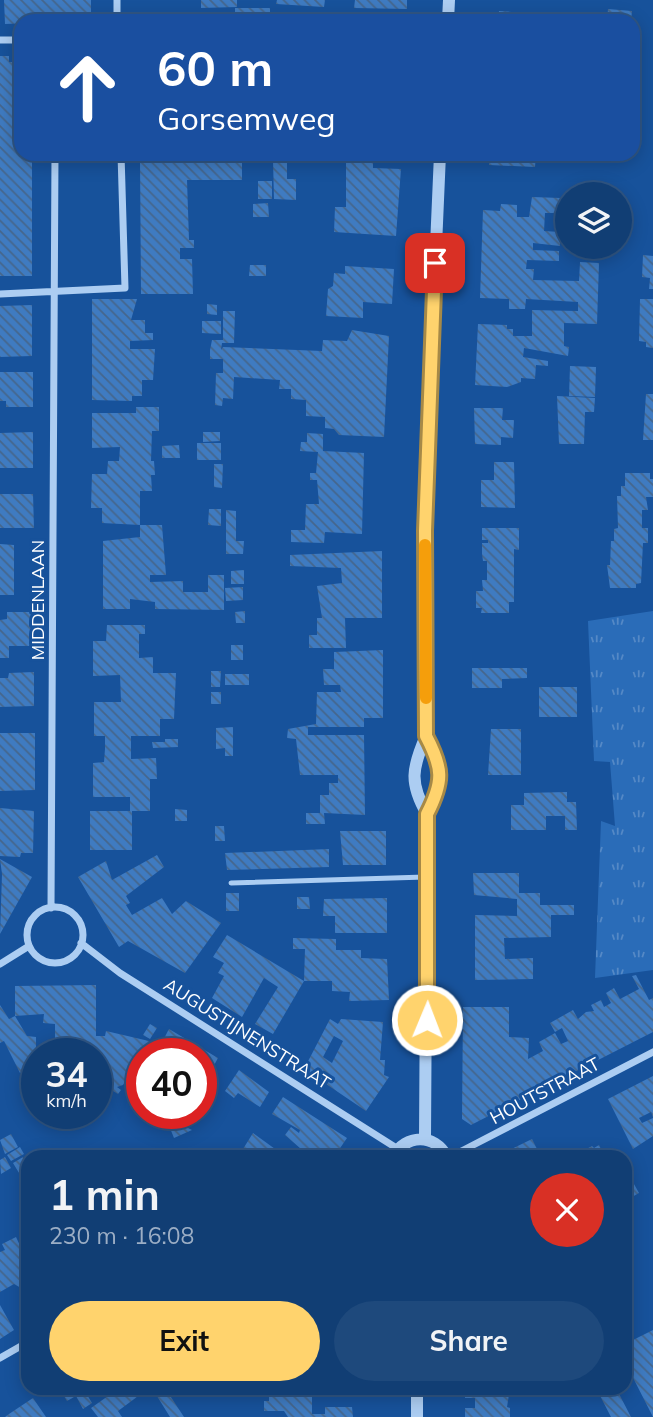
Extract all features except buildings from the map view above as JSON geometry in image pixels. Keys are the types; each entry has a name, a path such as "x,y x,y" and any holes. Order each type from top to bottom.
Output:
{"street":[{"name":"MIDDENLAAN","path":"51,908 55,161"},
{"path":"0,294 125,288 121,161"},
{"path":"427,814 414,792 415,762 426,736 427,453 440,161"},
{"path":"425,1139 427,814 439,791 440,763 426,736"},
{"path":"51,908 67,910 76,917 82,928 82,943 72,957 55,963 44,961 29,946 27,937 32,920 51,908"},
{"name":"AUGUSTIJNENSTRAAT","path":"82,943 120,973 390,1150"},
{"path":"0,964 29,946"},
{"name":"HOUTSTRAAT","path":"462,1150 653,1052"},
{"path":"399,1150 412,1139 425,1139 442,1150"},
{"path":"0,1358 21,1346"},
{"path":"417,1395 417,1417"}],"lane":[{"path":"231,883 428,877"}],"green space":[{"path":"653,611 653,970 595,978 601,821 615,826 610,762 594,761 588,621"}],"slow traffic":[{"path":"425,545 426,698"}],"route":[{"path":"427,1020 427,814 439,791 440,763 426,736 425,531 435,263"}]}
